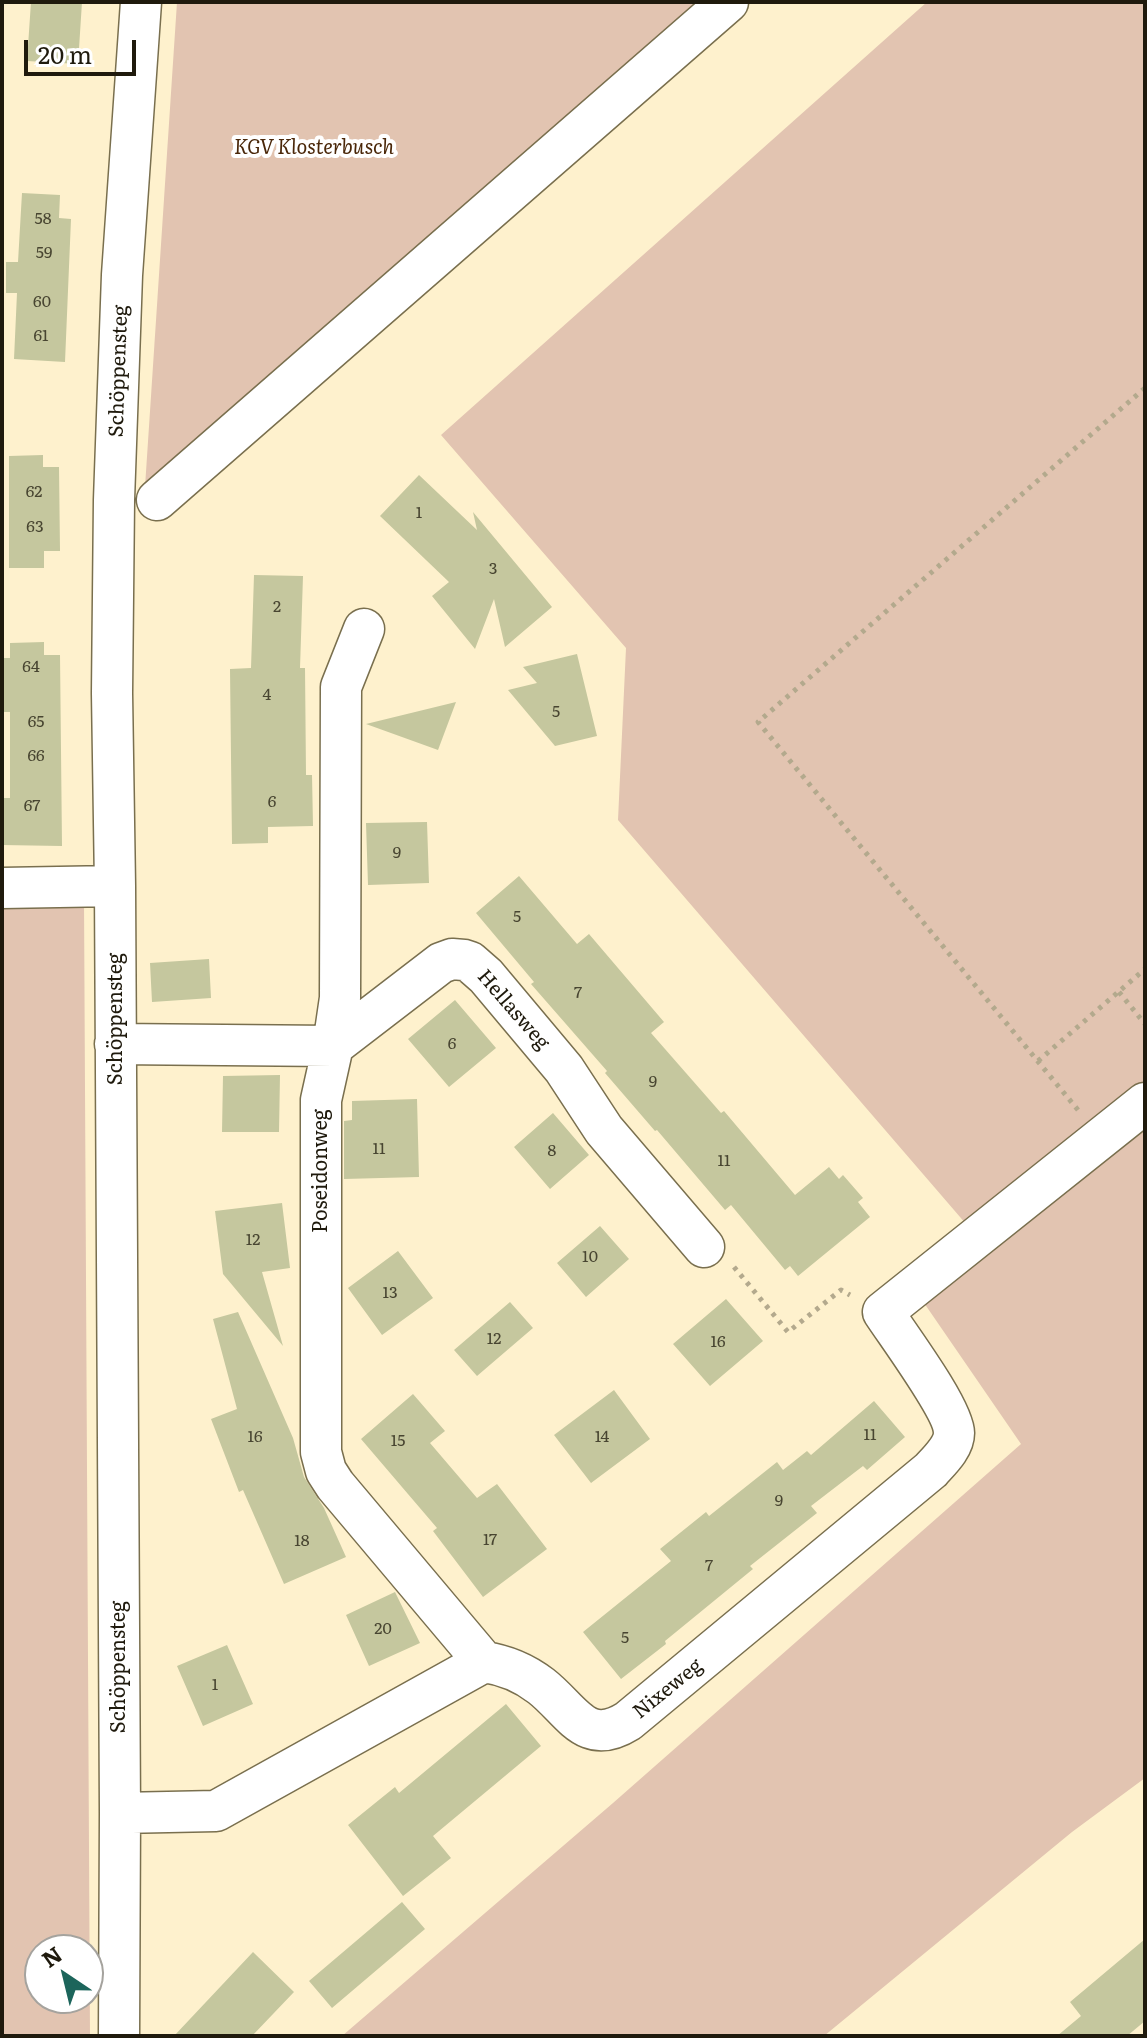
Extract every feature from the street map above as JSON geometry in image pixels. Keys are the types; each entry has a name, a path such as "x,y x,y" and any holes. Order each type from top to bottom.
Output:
{"street":[{"name":"Schöppensteg","path":"119,2036 112,693 114,500 122,275 141,2"},
{"path":"157,500 728,2"},
{"name":"Poseidonweg","path":"364,629 341,687 340,998 321,1100 321,1457 335,1485 484,1662"},
{"path":"2,888 115,886"},
{"name":"Hellasweg","path":"333,1046 441,963 452,959 470,962 516,1010 564,1069 604,1130 704,1247"},
{"path":"115,1044 333,1046"},
{"path":"883,1312 1145,1103"},
{"name":"Nixeweg","path":"484,1662 525,1675 585,1726 598,1731 618,1728 640,1713 931,1470 950,1445 954,1432 952,1422 883,1312"},
{"path":"120,1813 216,1811 484,1662"}],"path":[{"path":"1101,1138 758,722 1145,388"},
{"path":"1038,1061 1145,969"},
{"path":"1119,992 1145,1024"},
{"path":"704,1247 733,1265 788,1332 841,1290 883,1312"}],"green space":[{"name":"KGV Klosterbusch","path":"177,2 711,2 145,487"},
{"path":"927,2 1145,2 1145,1778 1072,1832 824,2036 342,2036 613,1803 1021,1444 922,1300 985,1246 618,820 626,648 441,435"},
{"path":"84,899 89,1934 24,1934 24,2014 90,2014 90,2036 2,2036 2,905"}],"building":[{"path":"31,2 82,2 78,64 27,61"},
{"path":"22,193 60,195 59,218 71,219 65,362 14,359 17,293 6,293 6,262 18,262"},
{"path":"43,455 43,467 59,467 60,551 44,551 44,568 9,568 9,456"},
{"path":"419,475 477,530 473,512 552,607 505,647 494,599 475,649 432,596 449,582 380,516"},
{"path":"254,575 303,576 300,668 305,668 306,775 312,775 313,826 268,827 268,843 232,844 230,669 251,668"},
{"path":"44,642 44,655 60,655 62,846 2,845 4,798 10,798 10,712 2,712 2,658 10,658 10,643"},
{"path":"577,654 597,736 555,746 508,690 537,683 523,667"},
{"path":"456,702 438,750 366,724"},
{"path":"427,822 429,883 368,885 366,823"},
{"path":"519,876 577,944 589,934 664,1022 651,1033 721,1113 724,1111 795,1195 829,1167 839,1179 843,1175 863,1198 858,1202 870,1217 798,1276 790,1266 785,1270 731,1205 725,1210 655,1131 531,984 534,982 476,913"},
{"path":"209,959 211,998 152,1002 150,963"},
{"path":"455,1000 496,1048 449,1087 408,1039"},
{"path":"280,1075 279,1132 222,1132 223,1076"},
{"path":"417,1099 419,1177 344,1179 344,1121 352,1120 352,1101"},
{"path":"553,1113 589,1155 550,1189 514,1147"},
{"path":"282,1203 290,1268 262,1272 283,1346 223,1274 215,1211"},
{"path":"600,1226 629,1259 586,1297 557,1263"},
{"path":"398,1251 433,1298 382,1335 348,1288"},
{"path":"726,1299 763,1341 710,1386 673,1344"},
{"path":"510,1302 533,1328 477,1376 454,1350"},
{"path":"238,1312 293,1438 304,1477 324,1508 346,1557 284,1584 243,1490 239,1492 211,1419 237,1409 213,1319"},
{"path":"614,1390 650,1439 591,1483 554,1435"},
{"path":"413,1394 445,1431 430,1443 477,1498 497,1484 547,1549 483,1597 433,1531 437,1528 361,1439"},
{"path":"874,1401 905,1437 867,1470 863,1466 811,1506 817,1513 750,1566 753,1569 621,1679 583,1632 671,1561 660,1549 706,1512 709,1516 777,1462 783,1470 807,1451 811,1455"},
{"path":"395,1592 420,1643 369,1666 346,1615"},
{"path":"227,1645 253,1704 203,1726 177,1666"},
{"path":"506,1704 541,1746 433,1836 451,1858 403,1896 348,1825 395,1787 399,1793"},
{"path":"402,1902 425,1929 332,2008 309,1981"},
{"path":"1145,1939 1145,2021 1127,2036 1057,2036 1081,2016 1070,2002"},
{"path":"253,1952 294,1992 252,2036 174,2036"}]}
